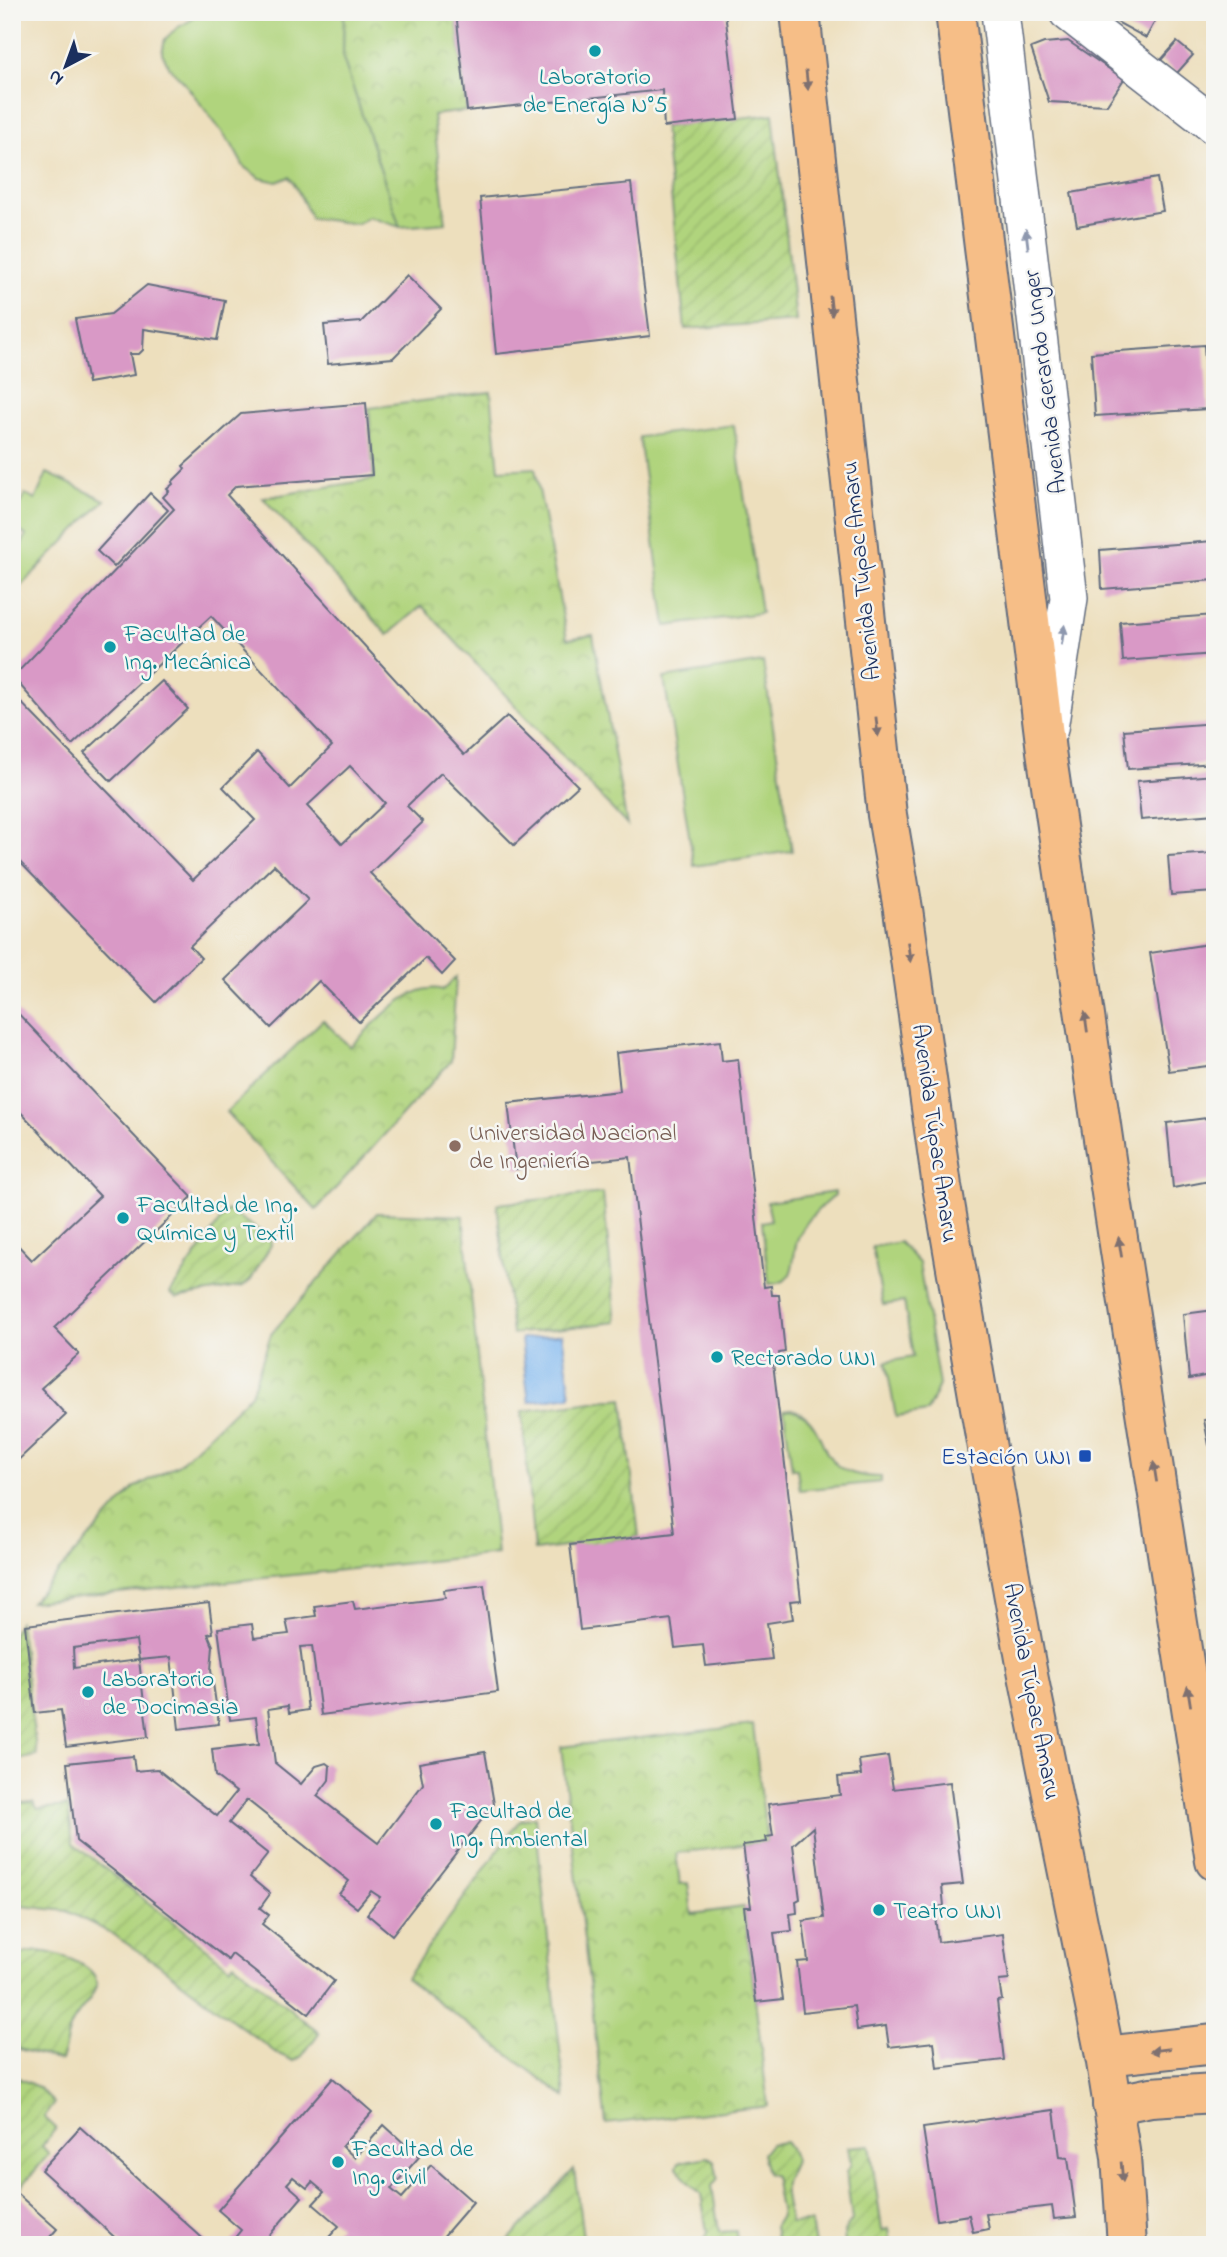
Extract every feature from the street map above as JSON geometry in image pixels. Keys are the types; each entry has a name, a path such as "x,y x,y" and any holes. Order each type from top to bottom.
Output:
{"main road":[{"name":"Avenida Túpac Amaru","path":"800,12 887,815 905,922 942,1186 987,1448 1028,1675 1105,2056 1121,2157 1126,2245"},
{"path":"955,12 1046,751 1111,1193 1215,1861"},
{"path":"1105,2056 1215,2044"},
{"path":"1112,2105 1151,2097 1215,2093"}],"street":[{"name":"Avenida Gerardo Unger","path":"1000,12 1069,598 1046,751"},
{"path":"1068,12 1215,126"}],"green space":[{"path":"196,12 344,12 343,58 400,227 369,217 357,224 311,218 289,177 277,182 260,178 244,167 232,145 170,68 162,53 165,39 191,20"},
{"path":"344,12 456,12 467,111 433,115 446,223 400,227 343,58"},
{"path":"773,114 796,321 685,329 664,127"},
{"path":"491,392 499,470 535,468 567,639 593,635 627,825 422,606 388,635 263,498 374,479 369,408"},
{"path":"734,425 761,613 666,626 639,437"},
{"path":"47,473 105,500 13,594 12,566 26,535 12,526 12,521 25,494 35,500"},
{"path":"763,662 792,851 694,866 664,678"},
{"path":"456,977 451,1061 316,1210 226,1112 323,1020 350,1047 405,998 430,989 443,990"},
{"path":"835,1192 801,1231 790,1275 779,1283 769,1284 762,1222 771,1220 767,1202"},
{"path":"603,1193 616,1322 512,1334 497,1204"},
{"path":"227,1210 270,1237 271,1245 251,1279 243,1286 176,1298 170,1293"},
{"path":"377,1213 463,1216 497,1554 31,1602 134,1488 179,1464 251,1394 271,1334"},
{"path":"899,1242 919,1263 939,1385 927,1412 896,1417 886,1362 913,1357 904,1302 883,1305 872,1247"},
{"path":"623,1398 639,1537 534,1551 522,1411"},
{"path":"792,1409 806,1416 831,1459 841,1468 857,1474 881,1477 881,1482 800,1490 797,1469 792,1469 784,1410"},
{"path":"19,1622 37,1756 12,1761 12,1634"},
{"path":"753,1725 767,1842 676,1853 680,1884 688,1883 692,1914 744,1907 768,2106 606,2124 561,1747"},
{"path":"12,1778 16,1778 21,1803 33,1802 38,1809 68,1806 73,1843 230,1967 234,1963 319,2033 302,2056 294,2061 276,2053 155,1962 109,1932 67,1911 22,1906 14,1901"},
{"path":"535,1817 565,2097 406,1978 520,1820"},
{"path":"39,1951 75,1961 95,1978 94,1991 70,2029 61,2061 12,2047 15,2013 12,1962 20,1954"},
{"path":"12,2075 38,2087 54,2103 44,2117 56,2128 42,2146 49,2154 17,2192 12,2188"},
{"path":"785,2142 794,2159 785,2183 790,2223 811,2222 815,2245 777,2245 774,2227 781,2216 774,2176 767,2173 762,2154 770,2144"},
{"path":"870,2145 882,2230 889,2229 891,2245 845,2245 844,2232 852,2220 846,2172 851,2164 848,2147"},
{"path":"708,2157 714,2160 718,2178 712,2186 719,2232 736,2231 737,2245 693,2245 703,2242 707,2232 701,2194 677,2167 679,2162"},
{"path":"574,2169 584,2245 504,2245"}],"water":[{"path":"562,1334 571,1396 529,1402 521,1339"}],"building":[{"name":"Laboratorio de Energía N°5","path":"456,12 725,12 738,119 664,127 662,90 467,111"},
{"path":"1116,12 1160,12 1146,38 1115,21"},
{"path":"1068,41 1124,79 1107,105 1049,102 1031,48 1044,43"},
{"path":"1177,42 1193,55 1177,73 1161,60"},
{"path":"1157,178 1163,211 1077,226 1071,193"},
{"path":"631,183 650,336 496,354 480,198"},
{"path":"407,275 441,309 393,358 328,364 324,325 361,322"},
{"path":"147,285 225,300 217,340 144,329 143,350 139,354 130,354 134,375 88,383 75,319 111,314"},
{"path":"1204,345 1208,409 1095,416 1091,353"},
{"path":"366,403 372,475 236,486 227,495 464,755 507,716 578,786 514,845 441,773 407,806 423,822 370,873 455,961 442,975 426,958 359,1022 319,981 271,1028 225,980 308,900 274,865 190,946 201,958 156,1002 12,854 12,693 193,880 255,820 223,787 257,752 290,788 332,746 211,616 72,745 13,677 174,509 163,497 172,482 185,469 183,466 241,414","holes":["350,766 385,803 342,844 307,806"]},
{"path":"150,493 168,510 114,567 97,551"},
{"path":"1213,541 1215,580 1102,589 1100,550"},
{"path":"1215,615 1215,654 1123,661 1120,622"},
{"path":"162,681 188,709 111,781 84,753"},
{"path":"1215,723 1215,763 1128,769 1124,730"},
{"path":"1215,775 1215,814 1141,820 1137,781"},
{"path":"1215,853 1215,892 1171,895 1168,856"},
{"path":"1215,943 1215,1065 1169,1071 1150,953"},
{"name":"Facultad de Ing. Química y Textil","path":"12,1007 192,1197 54,1328 79,1354 41,1388 66,1415 12,1466 12,1395 15,1392 12,1388 12,1239 32,1260 100,1196 12,1103"},
{"name":"Rectorado UNI","path":"720,1041 722,1061 738,1059 764,1287 771,1286 772,1295 779,1295 785,1352 779,1353 780,1362 773,1363 801,1600 790,1601 793,1619 767,1623 772,1659 706,1666 703,1645 675,1648 671,1619 580,1630 570,1545 674,1533 630,1157 516,1169 508,1103 620,1091 616,1053"},
{"path":"1215,1117 1215,1180 1173,1188 1167,1123"},
{"path":"1215,1310 1215,1374 1189,1379 1183,1314"},
{"path":"1215,1418 1215,1444 1209,1445 1204,1420"},
{"path":"484,1585 498,1692 321,1715 312,1646 300,1647 308,1710 289,1713 288,1706 268,1709 275,1763 301,1784 316,1766 326,1763 330,1766 329,1780 317,1796 378,1843 423,1784 419,1763 485,1752 494,1804 392,1935 367,1914 380,1897 371,1891 357,1908 339,1894 349,1881 247,1800 229,1823 268,1854 250,1877 270,1894 260,1908 269,1915 262,1924 334,1981 309,2014 232,1954 228,1960 76,1841 67,1763 133,1756 135,1771 157,1769 217,1816 236,1792 215,1776 212,1749 259,1744 256,1717 230,1720 218,1628 252,1624 254,1638 289,1634 286,1620 316,1616 314,1606 353,1601 355,1609 445,1598 444,1590"},
{"name":"Laboratorio de Docimasia","path":"209,1603 213,1633 208,1634 213,1646 211,1670 219,1724 179,1729 171,1657 139,1660 148,1737 66,1747 61,1710 35,1713 25,1625","holes":["136,1640 139,1660 74,1668 73,1648"]},
{"name":"Teatro UNI","path":"888,1756 893,1789 950,1782 963,1884 942,1886 944,1906 934,1907 938,1942 1003,1934 1009,1980 999,1981 1002,2000 997,2001 1004,2060 937,2068 934,2042 889,2047 886,2026 857,2030 854,2006 803,2012 797,1962 808,1961 803,1921 824,1918 813,1827 793,1845 800,1899 796,1901 797,1913 790,1914 792,1931 774,1933 783,1999 756,2002 744,1907 751,1907 743,1845 767,1842 766,1837 773,1836 768,1804 840,1795 838,1777 861,1775 859,1760"},
{"name":"Facultad de Ing. Civil","path":"333,2078 372,2112 342,2146 355,2158 384,2125 419,2157 391,2189 402,2198 431,2165 473,2202 436,2245 322,2245 339,2226 313,2204 324,2192 312,2182 307,2188 293,2177 287,2184 302,2197 261,2245 229,2245 241,2230 218,2210"},
{"path":"1054,2110 1060,2157 1068,2158 1076,2217 1054,2219 1052,2206 986,2214 989,2229 973,2232 969,2215 937,2220 923,2128"},
{"path":"80,2127 210,2245 123,2245 41,2170"},
{"path":"14,2191 57,2229 43,2245 12,2245"}],"place":[{"name":"Laboratorio de Energía N°5","path":"595,51"},
{"name":"Facultad de Ing. Mecánica","path":"110,647"},
{"name":"Universidad Nacional de Ingeniería","path":"455,1146"},
{"name":"Facultad de Ing. Química y Textil","path":"123,1218"},
{"name":"Rectorado UNI","path":"717,1357"},
{"name":"Estación UNI","path":"1085,1456"},
{"name":"Laboratorio de Docimasia","path":"88,1692"},
{"name":"Facultad de Ing. Ambiental","path":"436,1824"},
{"name":"Teatro UNI","path":"879,1910"},
{"name":"Facultad de Ing. Civil","path":"338,2162"}]}
